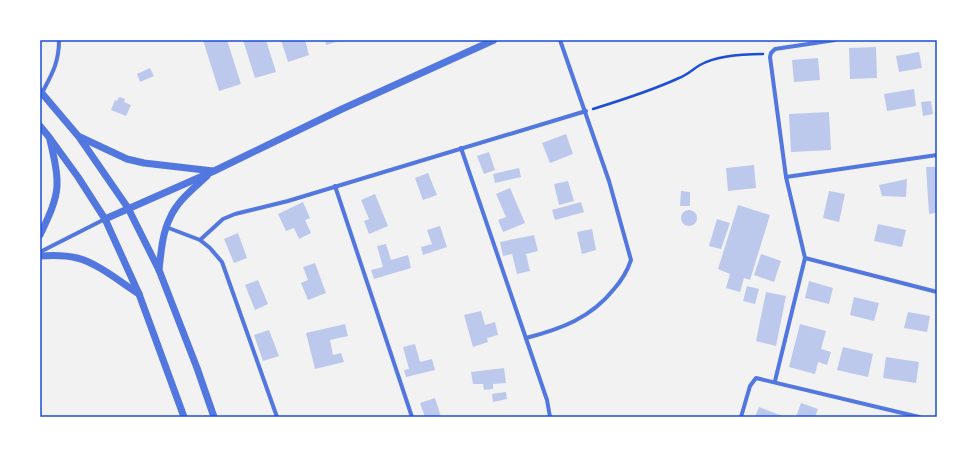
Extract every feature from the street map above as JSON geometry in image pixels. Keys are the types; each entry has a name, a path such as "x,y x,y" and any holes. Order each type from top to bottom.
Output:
{"street":[{"path":"59,40 59,53 56,66 41,92 79,137 128,208 159,270 197,368 214,417"},
{"path":"40,252 128,208 214,171 342,109 494,40"},
{"path":"526,338 554,331 594,310 620,282 628,271 631,260 609,181 586,111 560,40"},
{"path":"775,382 805,258 786,177 770,57 771,53 775,49 835,40"},
{"path":"200,240 223,219 235,214 288,201 586,111"},
{"path":"40,126 49,136 78,177 105,219 139,294 184,417"},
{"path":"40,236 55,199 57,186 56,172 49,136"},
{"path":"79,137 127,159 144,163 214,171"},
{"path":"461,148 547,400 550,417"},
{"path":"786,177 937,155"},
{"path":"159,270 166,228 170,217 179,204 192,190 214,171"},
{"path":"336,186 412,417"},
{"path":"166,228 200,240 210,248 222,262 277,417"},
{"path":"40,256 56,255 79,258 102,270 139,294"},
{"path":"805,258 937,292"},
{"path":"741,417 750,386 756,378 919,417"}],"path":[{"path":"586,111 681,78 700,65 709,61 741,54 771,53"}],"building":[{"path":"203,40 227,40 241,84 219,91"},
{"path":"243,40 266,40 276,72 255,78"},
{"path":"281,40 305,40 309,55 288,62"},
{"path":"325,40 342,40 326,45"},
{"path":"876,47 877,78 850,79 849,48"},
{"path":"919,52 922,68 899,72 896,56"},
{"path":"818,58 820,80 794,82 792,60"},
{"path":"150,68 154,76 140,82 137,74"},
{"path":"914,89 916,106 887,111 884,94"},
{"path":"119,97 125,99 124,102 131,105 126,116 111,110 115,100 117,101"},
{"path":"931,101 933,114 923,116 921,102"},
{"path":"829,112 831,150 791,152 789,114"},
{"path":"566,134 573,154 550,163 542,143"},
{"path":"489,152 495,170 484,174 477,156"},
{"path":"754,165 756,188 728,191 726,168"},
{"path":"926,167 937,167 937,213 929,214"},
{"path":"519,168 521,177 495,183 493,174"},
{"path":"428,173 437,195 423,200 415,178"},
{"path":"907,179 906,197 882,196 879,185"},
{"path":"568,181 574,201 559,205 554,184"},
{"path":"510,188 525,223 503,232 498,220 506,217 496,194"},
{"path":"681,191 690,192 690,206 680,206"},
{"path":"829,191 845,194 839,222 823,218"},
{"path":"375,194 388,226 369,234 364,221 369,219 361,200"},
{"path":"303,202 310,218 305,220 311,233 299,239 294,228 286,231 278,214"},
{"path":"581,202 584,212 555,220 552,210"},
{"path":"738,205 770,215 750,280 744,278 740,292 726,288 730,274 718,269"},
{"path":"689,210 696,215 697,218 692,225 689,226 682,221 681,218 686,211"},
{"path":"717,219 730,223 721,249 709,246"},
{"path":"878,224 906,230 902,247 874,241"},
{"path":"440,226 447,247 423,255 421,247 432,244 427,230"},
{"path":"592,229 596,250 582,254 577,232"},
{"path":"238,233 247,258 234,263 224,239"},
{"path":"534,235 538,251 526,254 530,271 517,274 512,254 503,256 500,242"},
{"path":"386,244 391,260 408,255 411,268 374,279 371,270 383,267 377,246"},
{"path":"761,254 781,261 774,282 754,275"},
{"path":"315,263 326,293 308,300 301,283 308,280 303,267"},
{"path":"258,280 268,304 255,310 245,285"},
{"path":"809,281 833,288 829,304 805,298"},
{"path":"747,286 759,289 755,304 743,301"},
{"path":"766,292 786,296 776,346 756,341"},
{"path":"854,297 879,303 874,321 850,315"},
{"path":"481,311 485,325 495,322 498,335 487,338 488,342 473,347 464,315"},
{"path":"908,312 930,316 927,332 904,328"},
{"path":"345,324 348,336 330,340 333,355 341,353 344,362 315,369 306,333"},
{"path":"800,324 826,331 821,349 831,352 827,365 818,362 815,374 789,367"},
{"path":"269,330 279,356 263,361 254,335"},
{"path":"415,344 420,362 432,359 435,370 406,377 404,370 409,369 403,347"},
{"path":"843,347 873,354 868,377 837,370"},
{"path":"886,357 919,362 916,383 883,378"},
{"path":"504,368 506,383 493,384 493,389 484,390 483,384 473,384 471,372"},
{"path":"506,392 507,399 493,402 492,394"},
{"path":"435,398 441,417 425,417 420,403"},
{"path":"801,403 818,409 815,417 796,417"},
{"path":"759,407 785,417 755,417"}]}
